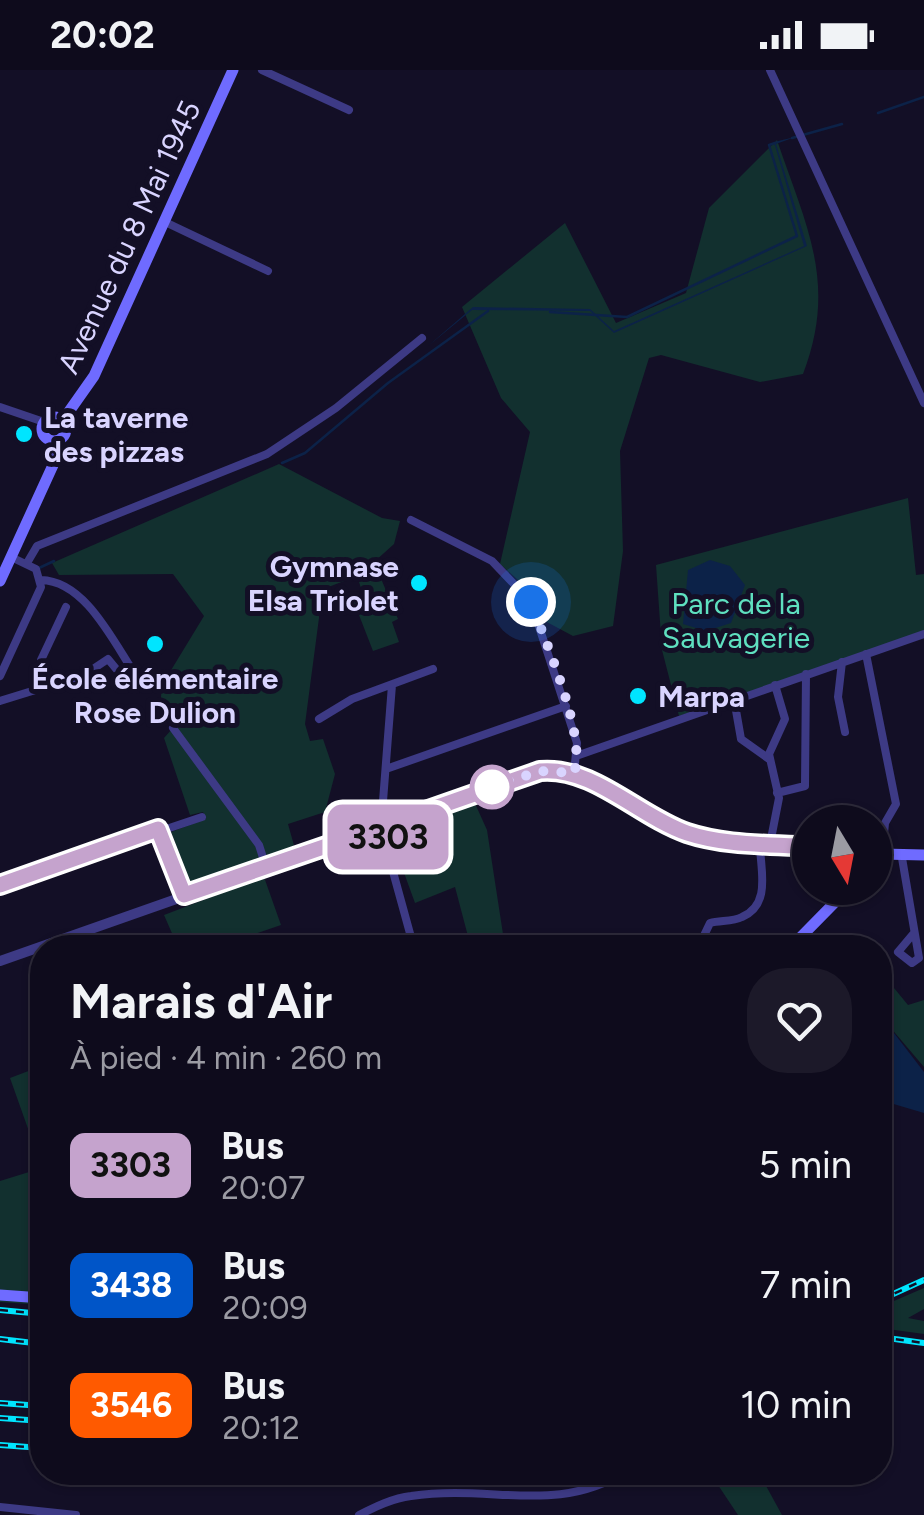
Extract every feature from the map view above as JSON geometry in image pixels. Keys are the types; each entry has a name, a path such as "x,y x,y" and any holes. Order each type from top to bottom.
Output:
{"main road":[{"name":"Avenue du 8 Mai 1945","path":"63,420 86,391 233,70"},
{"path":"53,416 63,420 66,434 54,442 44,436 44,422 53,416"},
{"path":"0,580 54,464 54,442"},
{"path":"892,857 924,855"},
{"path":"803,935 832,905"},
{"path":"0,1295 30,1297"}],"street":[{"path":"262,70 349,110"},
{"path":"770,70 924,403"},
{"path":"165,222 268,271"},
{"path":"27,564 38,546 267,454 336,408 422,338"},
{"path":"0,407 44,422"},
{"path":"410,520 492,561 522,588 531,602 566,706 579,755 574,773"},
{"path":"11,557 27,564 40,580"},
{"path":"0,676 40,580"},
{"path":"40,580 55,580 77,592 139,680"},
{"path":"48,686 41,660 66,607"},
{"path":"579,755 924,634"},
{"path":"866,654 896,804 892,811"},
{"path":"0,701 84,676 108,659 122,676"},
{"path":"842,662 838,697 845,732"},
{"path":"320,719 352,699 433,669"},
{"path":"777,793 790,786 805,786 806,674"},
{"path":"382,814 392,685"},
{"path":"704,935 710,923 740,918 756,905 763,887 765,844 777,793 768,758 785,720 775,685"},
{"path":"734,699 741,739 768,758"},
{"path":"386,768 566,706"},
{"path":"173,728 259,845 266,867"},
{"path":"394,824 540,771 574,773 684,832 792,846"},
{"path":"382,814 394,824"},
{"path":"370,831 372,819 382,814"},
{"path":"0,885 158,829 202,818"},
{"path":"384,839 391,835 394,824"},
{"path":"158,829 184,895"},
{"path":"72,935 370,831 384,839 410,935"},
{"path":"902,858 914,933"},
{"path":"0,961 30,950"},
{"path":"586,1503 609,1485"},
{"path":"359,1515 406,1497 434,1495 508,1507"},
{"path":"0,1507 76,1515"}],"green space":[{"path":"777,140 807,228 818,283 818,311 803,374 760,382 661,355 649,358 620,451 623,551 613,626 573,636 543,620 527,588 500,564 530,432 501,398 462,307 565,223 616,323 686,293 709,208"},
{"path":"279,464 382,518 400,521 394,544 374,562 398,619 392,622 399,642 373,651 352,597 363,594 357,576 318,591 319,618 305,724 310,741 323,739 335,774 325,812 288,824 295,849 191,885 171,832 206,819 203,812 190,815 164,738 180,720 160,709 162,685 204,616 173,574 59,575 52,563"},
{"name":"Parc de la Sauvagerie","path":"908,498 916,575 924,574 924,632 679,716 662,650 656,565"},
{"path":"473,799 487,830 503,935 468,935 455,887 415,903 395,848 406,825"},
{"path":"264,877 281,925 251,935 173,935 164,915"},
{"path":"892,986 908,1005 924,1000 924,1067 892,1029"},
{"path":"30,1070 30,1134 10,1078"},
{"path":"30,1172 30,1304 0,1302 0,1181"},
{"path":"924,1288 924,1309 908,1318 924,1321 924,1334 892,1330 892,1302"},
{"path":"718,1485 766,1485 782,1515 738,1515"}],"water":[{"path":"795,137 776,144 807,246 614,333 590,311 472,310 428,346 473,307 590,309 614,331 804,246 774,142"},
{"path":"710,560 730,566 745,585 731,623 706,631 683,624 688,570"},
{"path":"892,1030 924,1072 924,1113 892,1104"}],"waterway":[{"path":"878,113 924,97"},
{"path":"792,138 842,124"},
{"path":"550,312 627,317 797,236 769,145 775,143"},
{"path":"282,463 305,453 388,383 488,311"},
{"path":"39,568 54,561"}],"railway":[{"path":"892,1295 924,1280"},
{"path":"0,1310 30,1313"},
{"path":"0,1339 30,1343"},
{"path":"892,1339 924,1343"},
{"path":"0,1403 30,1405"},
{"path":"0,1418 30,1420"},
{"path":"0,1445 30,1447"}],"bus line":[{"name":"3303","path":"0,885 158,829 184,895 370,831 384,839 391,835 394,824 403,819 540,771 557,769 574,773 656,820 699,837 792,846"}],"place":[{"name":"La taverne des pizzas","path":"24,434"},
{"name":"Gymnase Elsa Triolet","path":"419,583"},
{"name":"École élémentaire Rose Dulion","path":"155,644"},
{"name":"Marpa","path":"638,696"}],"route":[{"path":"492,787 540,771 574,773 577,766 574,732 531,602"}]}
